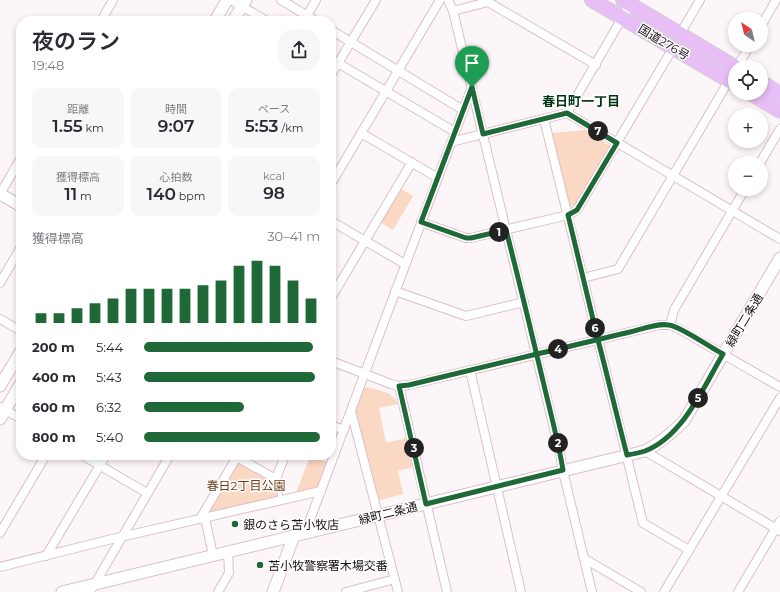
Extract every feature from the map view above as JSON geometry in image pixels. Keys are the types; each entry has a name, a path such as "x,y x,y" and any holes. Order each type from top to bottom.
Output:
{"highway":[{"name":"国道276号","path":"592,0 673,48 728,71"},
{"name":"国道276号","path":"629,1 680,34 728,70"},
{"path":"768,86 780,94"},
{"path":"762,100 780,111"}],"street":[{"path":"104,16 113,0"},
{"path":"217,16 227,0"},
{"path":"231,0 244,3 261,16"},
{"path":"281,0 302,16"},
{"path":"306,16 316,0"},
{"path":"336,60 351,42 376,0"},
{"path":"336,175 440,0"},
{"path":"448,0 453,11 537,354 592,592"},
{"path":"680,34 700,0"},
{"path":"768,14 776,0"},
{"path":"453,11 489,1 596,65"},
{"path":"451,142 567,113 623,18 629,1"},
{"path":"236,16 244,3"},
{"path":"336,33 463,110"},
{"path":"421,222 466,238 471,238 568,215 577,210 673,48"},
{"path":"336,62 455,132"},
{"path":"583,278 618,269 728,84"},
{"path":"336,451 472,87"},
{"path":"567,113 780,239"},
{"path":"544,119 643,523 689,550"},
{"path":"764,156 780,129"},
{"path":"361,132 438,178"},
{"path":"336,290 412,162"},
{"path":"16,167 0,194 16,203"},
{"path":"670,325 674,310 741,196"},
{"path":"336,224 405,264"},
{"path":"0,283 16,256"},
{"name":"緑町二条通","path":"62,592 92,588 213,555 644,451 658,444 684,421 780,258"},
{"path":"396,291 466,316 524,302"},
{"path":"0,319 16,328"},
{"path":"336,363 391,384 399,386 409,385 659,325 670,325 780,387"},
{"path":"0,386 16,359"},
{"path":"470,370 521,592"},
{"path":"399,386 447,592"},
{"path":"16,391 2,412 16,417"},
{"path":"664,592 780,398"},
{"path":"351,411 398,592"},
{"path":"336,427 344,430"},
{"path":"644,451 721,496 779,527 738,592"},
{"path":"0,533 43,460"},
{"path":"91,460 147,494"},
{"path":"46,556 103,460"},
{"path":"92,588 167,460"},
{"path":"213,555 202,518 234,460"},
{"path":"243,460 276,479 283,460"},
{"path":"273,592 321,491 333,460"},
{"path":"0,567 122,536 321,491"},
{"path":"218,592 229,573 228,552"},
{"path":"585,559 641,592"},
{"path":"347,592 395,580"}],"lane":[{"path":"276,479 281,501"}],"green space":[{"path":"585,130 612,147 575,205 569,207 551,133"},
{"path":"398,187 413,196 393,230 378,221"},
{"path":"367,387 385,392 393,396 396,400 398,404 379,408 386,443 407,438 414,467 398,471 403,494 377,501 355,413 364,389"},
{"name":"春日2丁目公園","path":"237,460 274,480 279,497 212,513 209,509"},
{"path":"308,460 321,460 327,462 318,487 296,493"}],"place":[{"name":"銀のさら苫小牧店","path":"235,524"},
{"name":"苫小牧警察署木場交番","path":"260,565"}],"district":[{"name":"春日町一丁目","path":"581,101"}],"route":[{"path":"472,87 421,222 466,238 506,230 537,354 563,470 426,504 399,386 409,385 537,354 598,340 659,325 670,325 679,329 723,354 684,421 658,444 644,451 627,455 598,340 568,215 577,210 617,143 567,113 483,134 472,87"}]}
